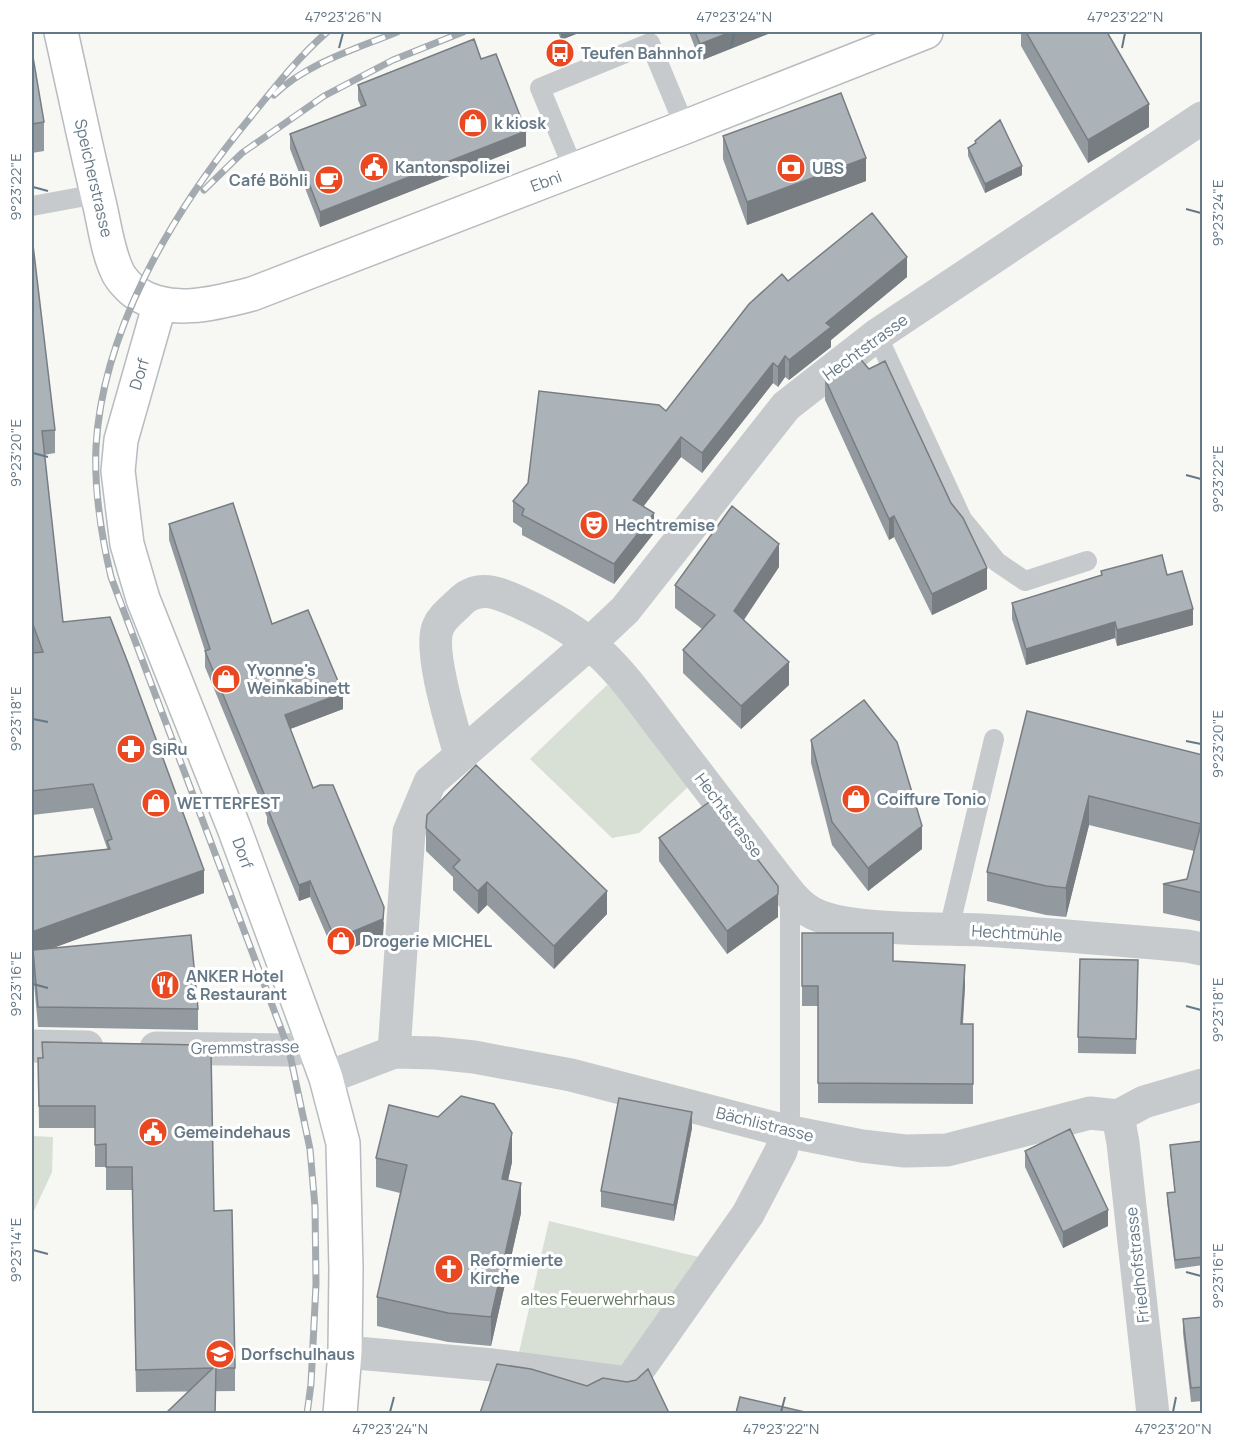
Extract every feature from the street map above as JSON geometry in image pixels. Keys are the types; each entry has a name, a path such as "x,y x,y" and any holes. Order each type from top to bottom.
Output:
{"street":[{"name":"Speicherstrasse","path":"61,32 112,257 119,275 136,293 160,303"},
{"name":"Ebni","path":"160,303 195,305 222,302 252,294 926,32"},
{"name":"Hechtstrasse","path":"394,1052 409,832 430,782 590,644 625,610 786,406 877,335 1203,118"},
{"name":"Dorf","path":"160,303 121,440 118,471 126,544 143,599 234,828 326,1078 343,1143 346,1227 345,1352 340,1413"},
{"name":"Hechtstrasse","path":"460,755 438,666 436,637 438,627 444,618 466,596 487,590 499,593 553,619 590,644 620,672 790,894 809,912 831,920"},
{"name":"Hechtmühle","path":"831,920 872,926 1066,935 1203,949"},
{"name":"Gremmstrasse","path":"32,1046 289,1050 314,1045"},
{"name":"Bächlistrasse","path":"326,1078 394,1052 474,1057 571,1075 786,1131 861,1146 905,1151 947,1150 1090,1113 1118,1116"},
{"path":"1118,1116 1144,1102 1203,1085"},
{"name":"Friedhofstrasse","path":"1118,1116 1123,1143 1153,1413"},
{"path":"345,1352 494,1365 628,1383 748,1214 781,1151 786,1131"}],"lane":[{"path":"574,170 540,87 650,43 685,127"},
{"path":"32,206 97,194"},
{"path":"877,335 962,519 997,562 1025,581 1088,561"},
{"path":"949,928 994,739"},
{"path":"786,1131 790,1115 790,894"}],"green space":[{"path":"607,685 618,694 689,786 639,833 612,838 530,759"},
{"path":"32,1136 53,1137 52,1172 32,1215"},
{"name":"altes Feuerwehrhaus","path":"549,1221 707,1259 624,1373 517,1361"}],"building":[{"path":"695,32 731,32 700,44"},
{"path":"1026,32 1107,32 1149,104 1088,140"},
{"path":"474,39 481,59 496,54 526,131 320,212 290,134 366,105 358,85"},
{"path":"32,51 44,122 32,124"},
{"path":"841,93 866,158 747,202 723,136"},
{"path":"1000,120 1022,166 985,184 968,148"},
{"path":"872,213 907,257 826,323 831,327 789,360 785,356 778,367 773,363 702,453 681,437 633,500 654,513 614,564 522,515 524,509 513,501 528,483 539,391 659,405 666,411 749,304 782,274 788,281"},
{"path":"33,245 55,430 42,431 63,622 110,617 204,870 32,932 32,857 110,849 107,841 112,839 93,784 32,791 32,653 43,652 32,622"},
{"path":"856,354 869,369 885,361 951,503 963,518 987,568 932,594 894,516 889,519 825,379"},
{"path":"233,503 272,624 308,610 343,693 285,715 313,788 320,785 333,785 384,907 383,919 335,939 310,881 299,885 267,807 269,806 205,651 210,649 169,524"},
{"path":"732,506 779,544 734,611 789,662 741,706 683,650 715,615 675,585"},
{"path":"1162,555 1167,575 1182,571 1193,609 1117,630 1115,622 1026,649 1012,603 1102,575 1101,571"},
{"path":"864,700 897,742 922,826 868,868 832,822 811,740"},
{"path":"1027,711 1203,755 1203,893 1163,884 1187,879 1201,824 1089,796 1066,888 1046,886 987,872"},
{"path":"476,765 607,891 554,946 487,882 478,891 453,867 460,860 426,828 427,815"},
{"path":"712,800 778,886 778,894 727,931 659,838"},
{"path":"802,933 893,933 893,961 965,965 961,1024 973,1024 973,1084 818,1083 818,986 802,986"},
{"path":"191,935 198,1009 38,1007 33,950"},
{"path":"1080,959 1138,960 1136,1039 1078,1037"},
{"path":"42,1042 200,1045 201,1052 211,1052 214,1211 232,1210 235,1368 216,1368 215,1413 166,1413 213,1368 136,1370 132,1167 106,1167 106,1144 95,1145 95,1106 39,1106 38,1058 43,1058"},
{"name":"Reformierte Kirche","path":"461,1096 494,1104 512,1133 502,1179 521,1183 491,1317 448,1313 377,1297 407,1165 376,1158 389,1105 438,1117"},
{"path":"619,1098 692,1112 674,1205 601,1191"},
{"path":"1070,1129 1108,1210 1063,1232 1025,1151"},
{"path":"1203,1141 1203,1257 1175,1260 1167,1193 1175,1192 1170,1145"},
{"path":"1203,1317 1203,1387 1191,1388 1183,1319"},
{"path":"497,1364 531,1369 587,1386 603,1378 627,1382 636,1380 648,1369 669,1413 480,1413"},
{"path":"740,1397 809,1413 736,1413"}],"railway":[{"path":"307,1414 311,1384 316,1284 315,1207 310,1149 289,1050 111,577 99,513 96,447 101,404 111,362 144,278 165,238 189,200 240,130 292,67 327,32"},
{"path":"274,95 317,65 397,32"},
{"path":"204,190 242,153 324,96 393,60 463,32"}],"place":[{"name":"Teufen Bahnhof","path":"560,53"},
{"name":"k kiosk","path":"473,123"},
{"name":"Kantonspolizei","path":"374,167"},
{"name":"UBS","path":"791,168"},
{"name":"Café Böhli","path":"329,180"},
{"name":"Hechtremise","path":"594,525"},
{"name":"Yvonne's Weinkabinett","path":"226,679"},
{"name":"SiRu","path":"131,749"},
{"name":"Coiffure Tonio","path":"856,799"},
{"name":"WETTERFEST","path":"156,803"},
{"name":"Drogerie MICHEL","path":"341,941"},
{"name":"ANKER Hotel & Restaurant","path":"165,985"},
{"name":"Gemeindehaus","path":"153,1132"},
{"name":"Reformierte Kirche","path":"449,1269"},
{"name":"Dorfschulhaus","path":"220,1354"}]}
